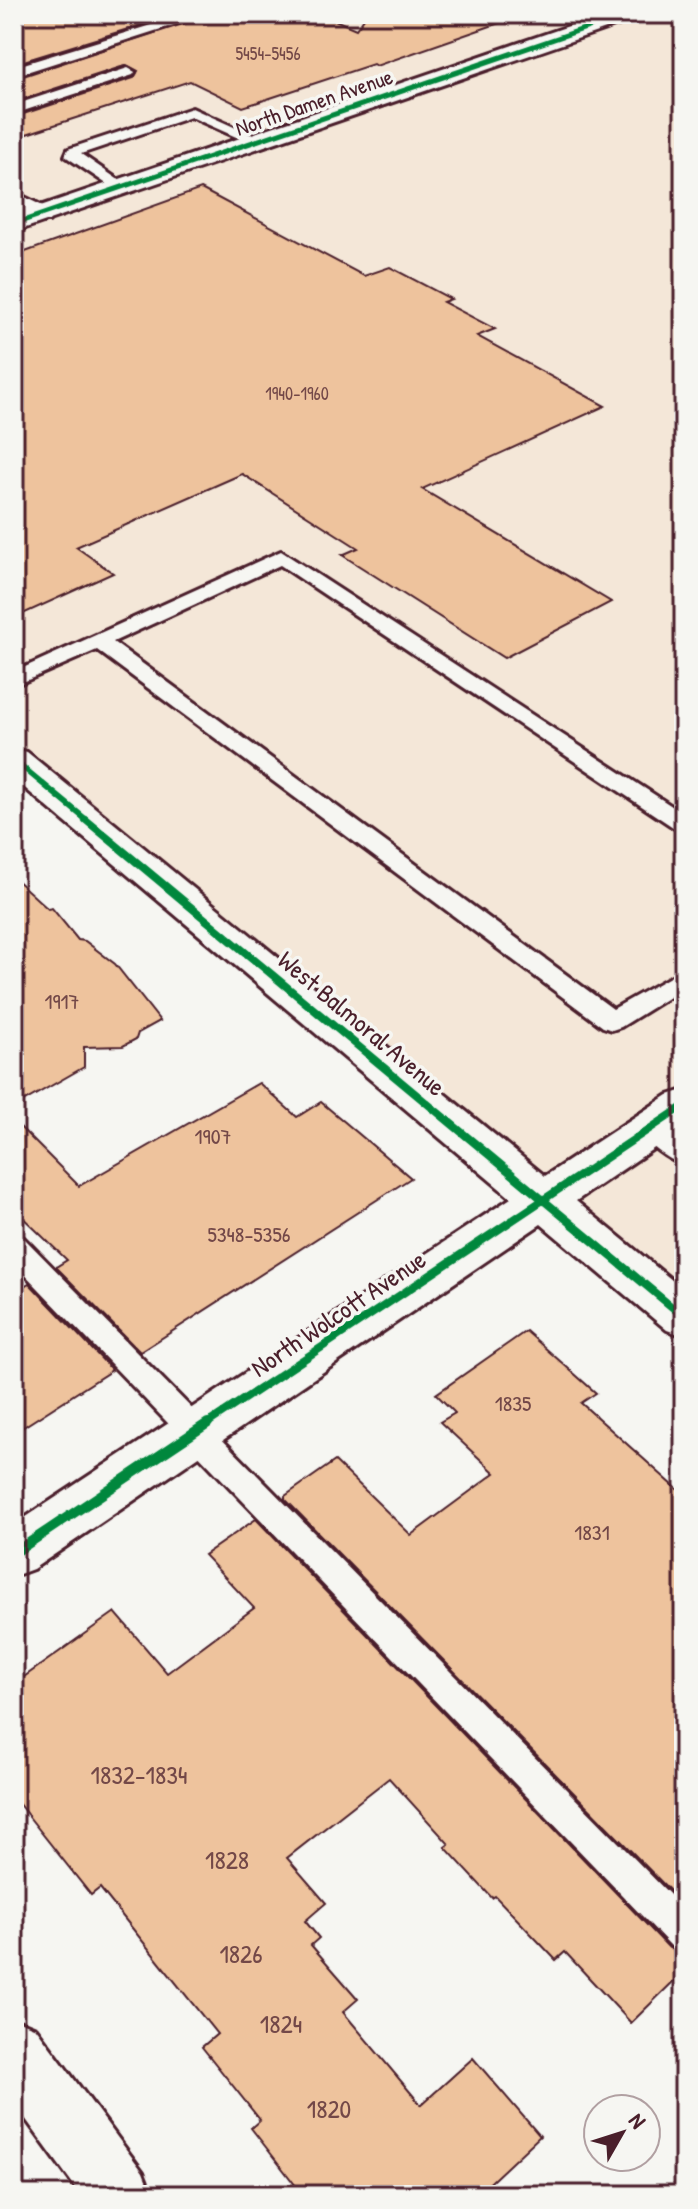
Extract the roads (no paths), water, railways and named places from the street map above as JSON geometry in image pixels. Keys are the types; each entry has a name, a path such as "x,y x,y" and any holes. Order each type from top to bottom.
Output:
{"street":[{"name":"North Damen Avenue","path":"27,220 627,14"},
{"path":"14,200 27,220"},
{"name":"West Balmoral Avenue","path":"14,760 684,1317"},
{"name":"North Wolcott Avenue","path":"14,1553 543,1201 673,1130"},
{"path":"14,2050 120,2195"}],"lane":[{"path":"14,72 201,14"},
{"path":"14,110 128,72"},
{"path":"120,188 73,156 73,152 192,112 257,141"},
{"path":"14,680 281,557 684,824"},
{"path":"98,641 612,1021 684,977"},
{"path":"14,1245 684,1934"}]}
